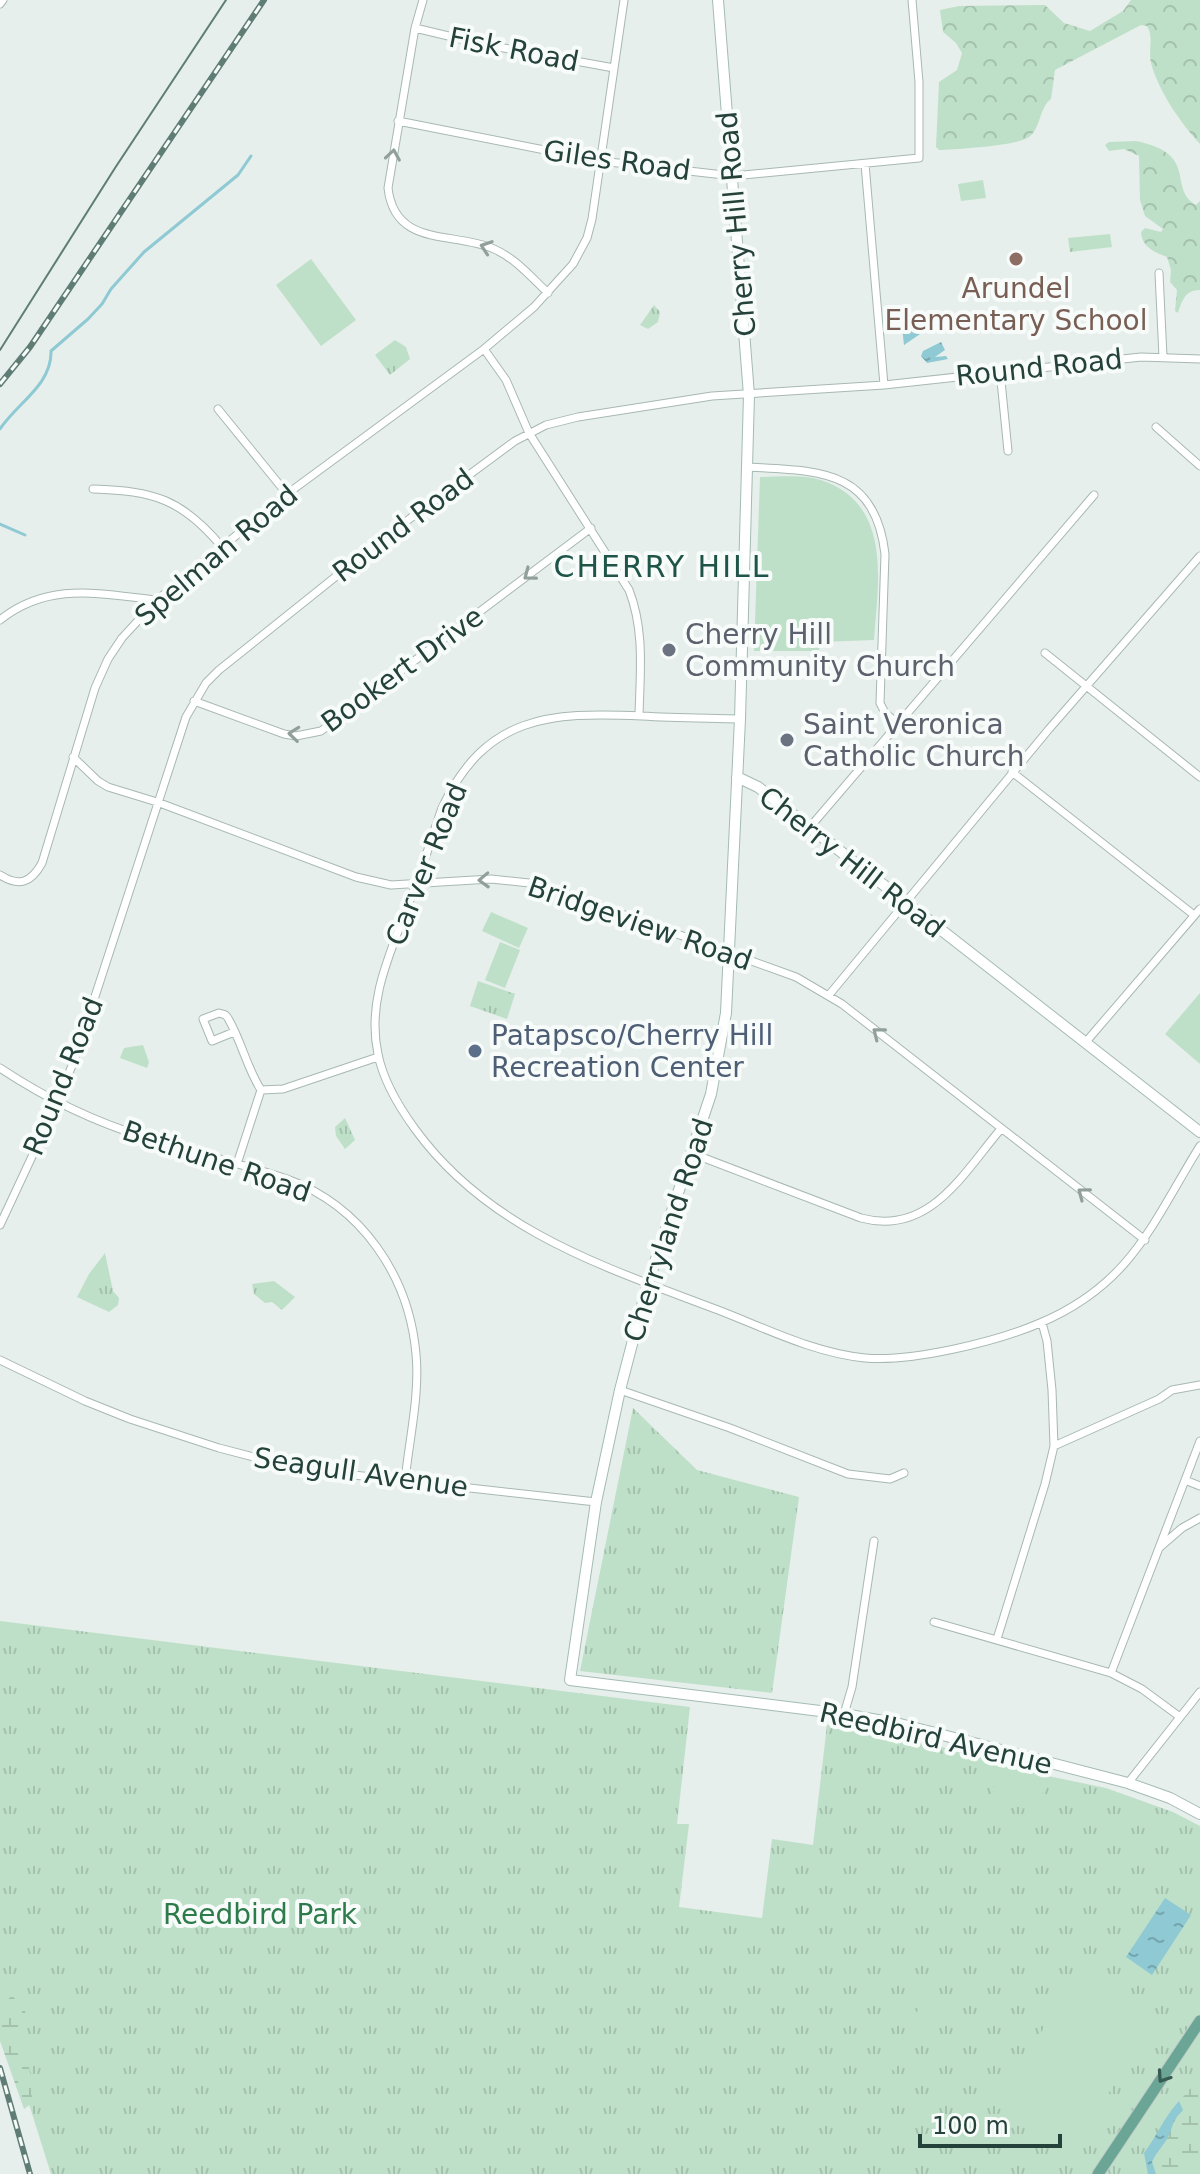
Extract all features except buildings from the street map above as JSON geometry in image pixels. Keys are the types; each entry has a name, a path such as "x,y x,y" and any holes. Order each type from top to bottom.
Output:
{"main road":[{"path":"1098,2174 1200,2021"}],"street":[{"path":"423,0 415,28 388,188 392,208 406,225 423,233 494,249 517,264 548,293"},
{"name":"Spelman Road","path":"0,875 17,883 30,879 42,863 95,688 108,659 137,619 287,494 484,349 548,293 573,264 587,238 624,0"},
{"name":"Cherry Hill Road","path":"718,0 749,395 737,777 758,787 1200,1132"},
{"name":"Giles Road","path":"398,121 600,161 733,176 919,158 919,82 912,0"},
{"name":"Fisk Road","path":"415,28 482,44 614,68"},
{"path":"865,164 884,385"},
{"path":"1159,273 1163,357"},
{"path":"484,349 506,380 529,433 629,590 641,643 639,716"},
{"name":"Round Road","path":"0,1225 57,1103 88,1022 157,802 194,701 206,683 348,566 529,433 578,417 712,396 884,385 1141,357 1200,359"},
{"path":"1000,371 1008,451"},
{"path":"218,409 287,494"},
{"path":"1156,427 1200,466"},
{"path":"748,467 815,470 828,474 852,487 874,516 885,554 880,703 885,713 898,724"},
{"path":"93,489 139,493 179,505 194,516 222,547"},
{"path":"810,827 1094,495"},
{"name":"Bookert Drive","path":"194,701 284,734 308,736 321,731 591,528"},
{"path":"829,995 1012,772 1200,556"},
{"path":"0,620 28,602 63,593 157,600"},
{"path":"1045,653 1200,777"},
{"name":"Carver Road","path":"740,719 585,714 537,720 496,740 476,755 452,787 383,970 373,1016 378,1057 407,1118 461,1182 539,1236 575,1254 818,1348 867,1358 920,1355 999,1337 1042,1323 1079,1303 1104,1285 1145,1240 1200,1146"},
{"name":"Bridgeview Road","path":"73,757 108,787 157,802 356,877 391,885 491,879 539,884 796,977 829,995 1145,1240"},
{"path":"1012,772 1197,912 1085,1043"},
{"name":"Cherryland Road","path":"570,1680 596,1502 620,1390 648,1283 703,1122 720,1056 731,954 737,777"},
{"path":"234,1032 212,1041 203,1019 223,1013 234,1032 249,1072 261,1090"},
{"path":"261,1090 283,1089 378,1057"},
{"name":"Bethune Road","path":"0,1068 57,1103 122,1130 288,1180 329,1200 364,1230 390,1268 409,1310 417,1358 405,1481"},
{"path":"237,1164 261,1090"},
{"path":"691,1153 861,1218 906,1220 923,1212 947,1193 1000,1130"},
{"path":"997,1639 1054,1446 1052,1390 1042,1323"},
{"name":"Seagull Avenue","path":"0,1360 85,1401 174,1435 300,1469 596,1502"},
{"path":"1054,1446 1159,1399 1172,1390 1200,1385"},
{"path":"620,1390 848,1474 879,1480 904,1473"},
{"path":"1111,1673 1200,1441"},
{"path":"1185,1480 1200,1486"},
{"path":"1158,1548 1200,1518"},
{"path":"844,1714 852,1687 874,1541"},
{"path":"934,1622 1111,1673 1142,1689 1180,1717"},
{"name":"Reedbird Avenue","path":"570,1680 844,1714 931,1732 1128,1783 1170,1798 1200,1814"},
{"path":"1128,1783 1200,1692"}],"green space":[{"path":"1131,0 1200,0 1200,144 1159,85 1151,63 1149,30 1141,25 1055,70 1051,99 1029,137 986,146 939,150 936,147 939,82 957,70 962,53 943,32 940,10 959,6 1045,5 1064,23 1090,31 1123,11"},
{"path":"1136,141 1168,154 1175,162 1188,198 1196,205 1200,201 1200,290 1188,294 1178,313 1175,311 1177,290 1170,282 1171,270 1167,257 1150,248 1142,237 1141,232 1145,228 1161,232 1163,229 1145,216 1140,200 1139,156 1124,149 1109,151 1105,145 1109,142"},
{"path":"983,180 986,198 961,201 958,184"},
{"path":"1110,234 1112,247 1070,252 1068,238"},
{"path":"311,259 356,320 321,346 276,285"},
{"path":"654,305 660,312 658,322 648,329 640,325"},
{"path":"395,340 406,347 410,359 390,375 375,355"},
{"path":"799,476 821,480 844,491 860,507 876,547 878,594 874,640 820,642 819,651 754,651 760,477"},
{"path":"491,912 528,928 519,948 482,931"},
{"path":"500,942 520,950 505,988 485,980"},
{"path":"478,981 515,994 507,1019 470,1006"},
{"path":"1200,993 1200,1064 1165,1034"},
{"path":"143,1045 149,1062 147,1068 120,1058 124,1048"},
{"path":"345,1118 355,1140 345,1149 336,1136 335,1127"},
{"path":"105,1253 113,1291 119,1298 118,1305 109,1312 77,1297"},
{"path":"274,1281 295,1297 282,1310 254,1294 252,1284"},
{"path":"633,1408 697,1470 799,1497 772,1693 580,1671"},
{"name":"Reedbird Park","path":"0,1621 690,1707 677,1824 689,1824 679,1907 762,1918 772,1839 813,1845 827,1725 909,1738 1048,1776 1106,1788 1173,1812 1200,1826 1200,2174 51,2174 0,2012"},
{"path":"999,1764 1047,1776 1038,1812 990,1800"},
{"path":"1084,1966 1159,2015 1069,2154 994,2105"},
{"path":"12,1996 26,2014 18,2026 29,2068 32,2095 31,2104 24,2109 0,2041 0,2005"},
{"path":"923,2002 933,2009 894,2071 884,2065"},
{"path":"1197,2084 1200,2085 1200,2164 1180,2174 1156,2174 1152,2163 1173,2122 1183,2110 1178,2100"}],"water":[{"path":"905,324 929,328 904,345 902,327"},
{"path":"941,342 945,350 935,357 946,356 948,359 927,363 921,356 923,351"},
{"path":"1165,1898 1191,1915 1152,1975 1126,1957"},
{"path":"1179,2101 1183,2110 1152,2162 1156,2174 1148,2174 1144,2153"}],"waterway":[{"path":"0,429 40,384 50,363 51,351 88,319 144,252 238,175 251,156"},
{"path":"0,524 25,535"}],"tram line":[{"path":"0,350 226,0"}],"railway":[{"path":"0,384 30,347 264,0"},
{"path":"0,2068 30,2174"}],"place":[{"name":"Arundel Elementary School","path":"1016,259"},
{"name":"Cherry Hill Community Church","path":"669,650"},
{"name":"Saint Veronica Catholic Church","path":"787,740"},
{"name":"Patapsco/Cherry Hill Recreation Center","path":"475,1051"}],"district":[{"name":"CHERRY HILL","path":"662,567"}]}
